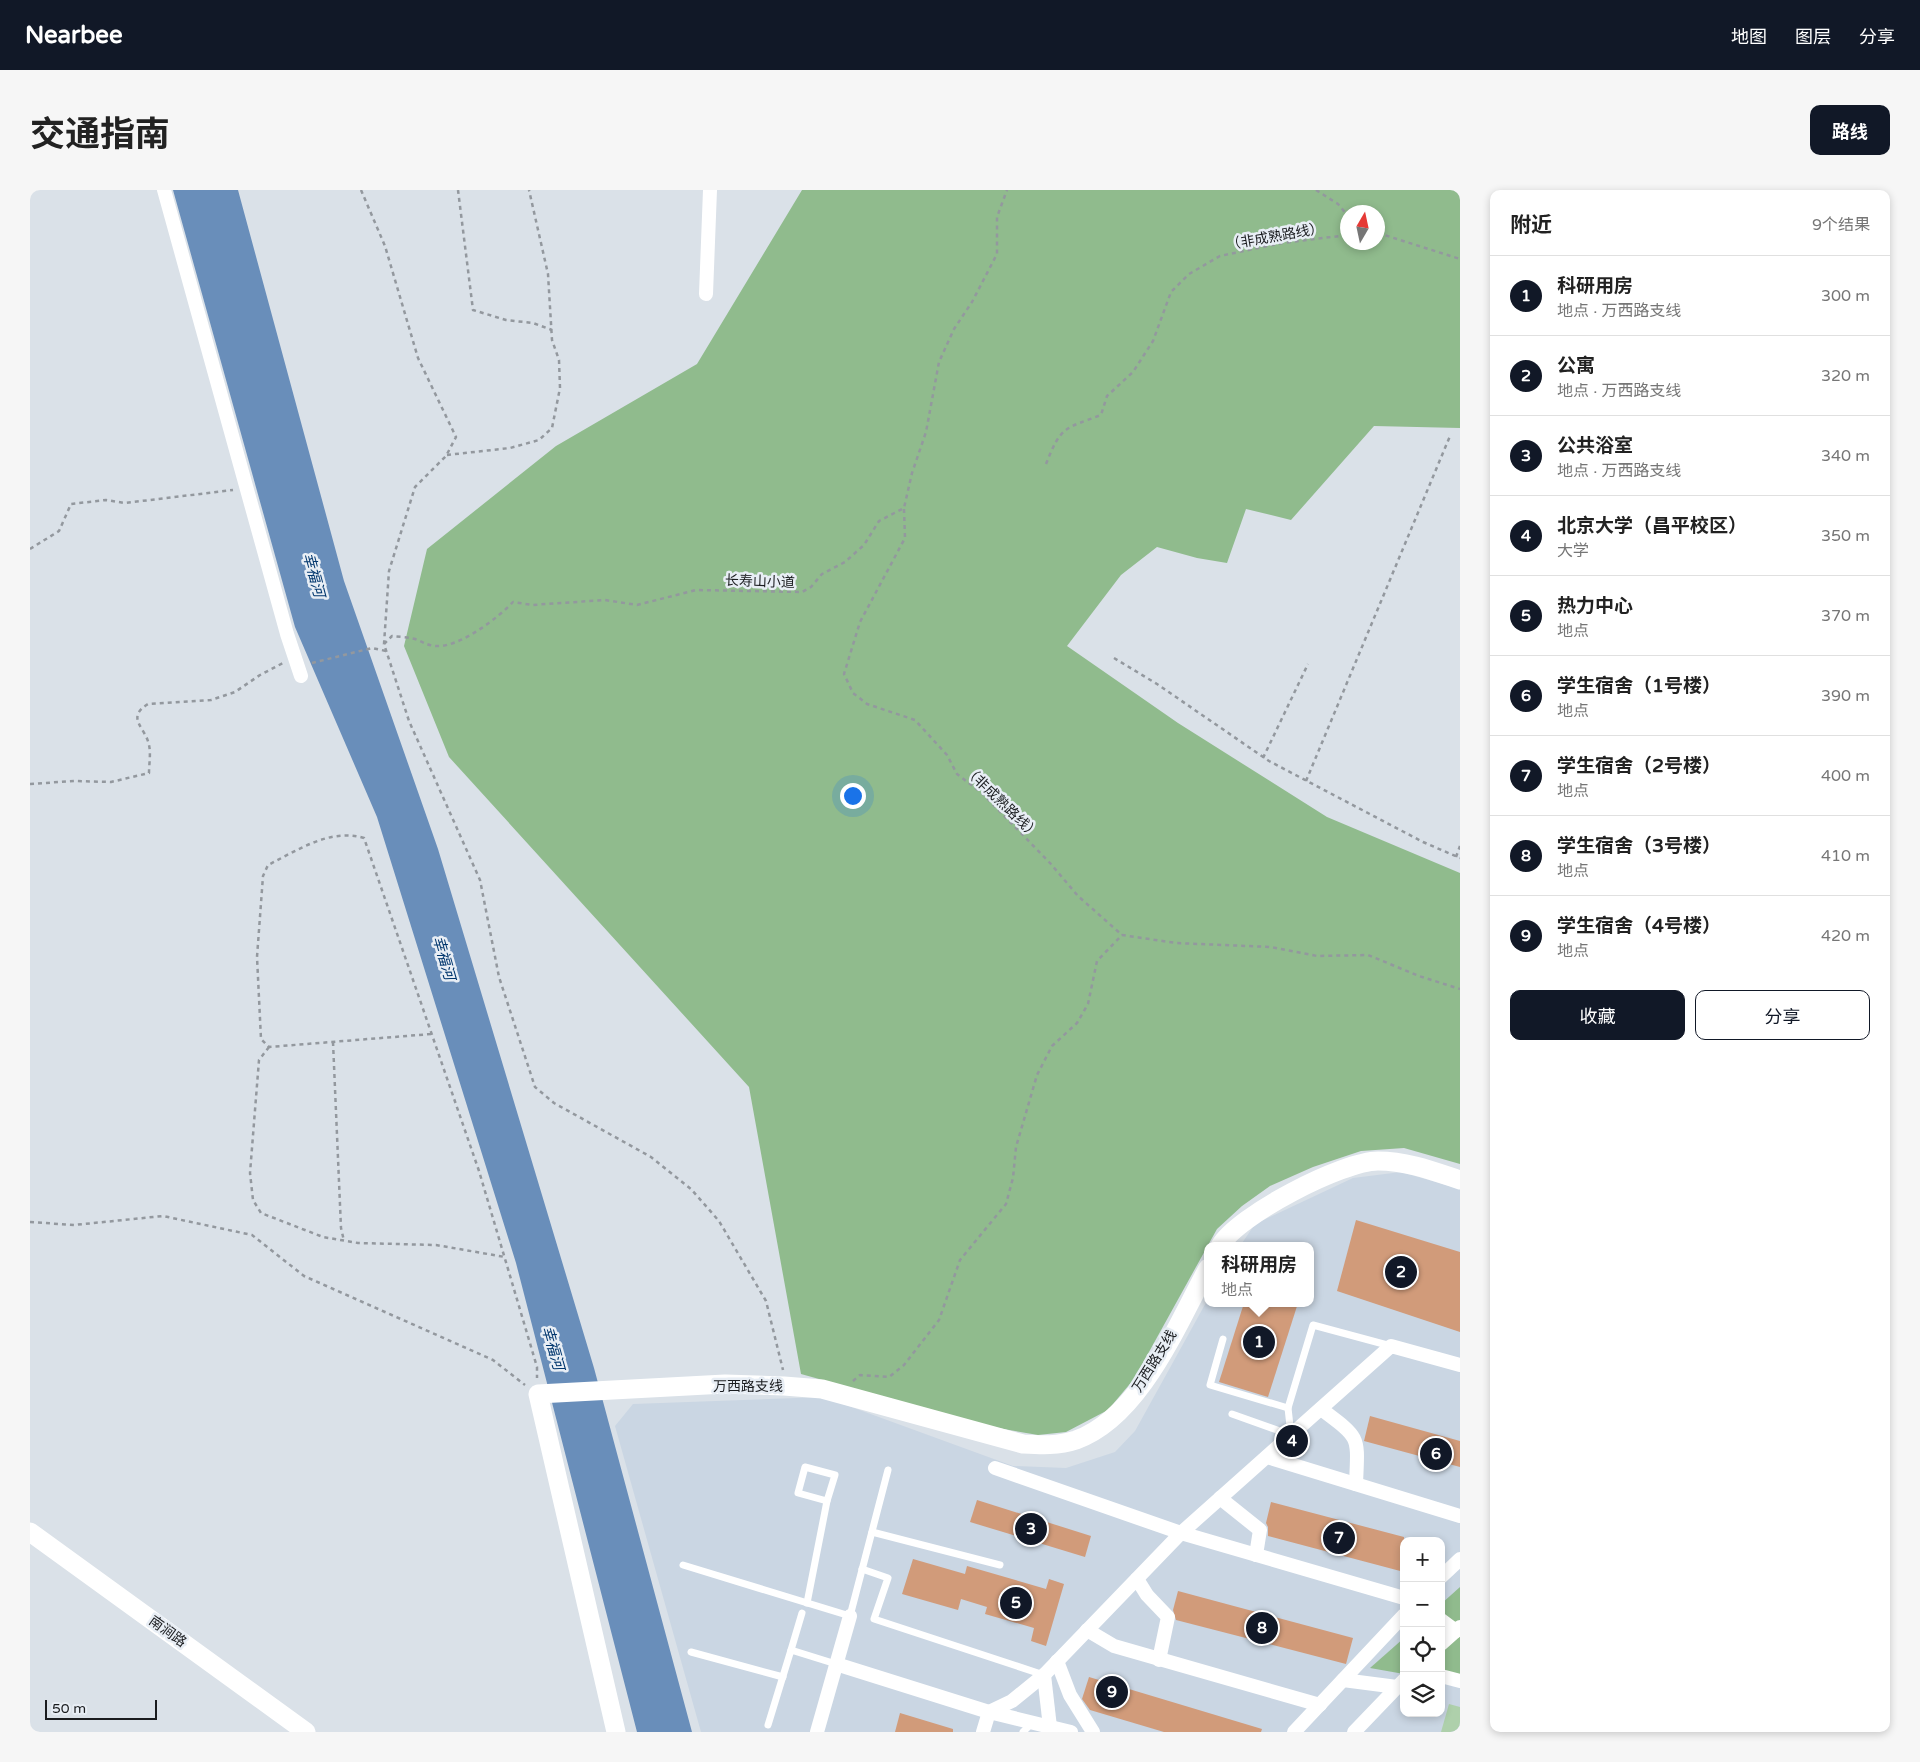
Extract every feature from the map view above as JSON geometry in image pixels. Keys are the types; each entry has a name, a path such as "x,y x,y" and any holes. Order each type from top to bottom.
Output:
{"street":[{"path":"164,190 298,667"},
{"path":"706,294 710,190"},
{"path":"1222,1242 1244,1220 1267,1206 1290,1193 1360,1163 1403,1162 1460,1180"},
{"name":"万西路支线","path":"538,1394 725,1384 787,1386 839,1393 1023,1444 1049,1446 1076,1439 1101,1426 1124,1407 1146,1381 1204,1275"},
{"path":"983,1732 989,1712 1012,1701 1044,1675 1181,1533 1391,1346 1460,1366"},
{"path":"538,1394 616,1732"},
{"path":"1320,1409 1350,1431 1357,1443 1356,1484"},
{"path":"1267,1457 1460,1516"},
{"path":"995,1468 1181,1533 1400,1597"},
{"path":"1220,1498 1260,1530 1256,1555"},
{"name":"南涧路","path":"30,1532 306,1732"},
{"path":"1445,1573 1460,1559"},
{"path":"1137,1579 1147,1595 1168,1617 1159,1660"},
{"path":"817,1732 850,1616"},
{"path":"1294,1732 1400,1619"},
{"path":"1445,1622 1458,1629 1445,1640"},
{"path":"1087,1630 1114,1646 1320,1705"},
{"path":"1057,1661 1070,1695 1093,1732"},
{"path":"836,1664 989,1712 1028,1727 1050,1727 1071,1732"},
{"path":"1044,1675 1050,1727"},
{"path":"1445,1677 1460,1681"},
{"path":"1343,1680 1400,1684"},
{"path":"1354,1732 1400,1684"}],"lane":[{"path":"1232,1414 1291,1435 1288,1408 1313,1325 1391,1346"},
{"path":"1223,1339 1210,1385 1288,1408"},
{"path":"807,1603 827,1501 835,1475 805,1467 798,1493 827,1501"},
{"path":"682,1565 850,1616 888,1470"},
{"path":"872,1532 1000,1566"},
{"path":"862,1570 888,1578 874,1619 1044,1675"},
{"path":"768,1725 802,1613"},
{"path":"791,1650 836,1664"},
{"path":"691,1652 783,1677"}],"path":[{"path":"361,190 386,246 418,358 456,437 446,456 415,487 389,570 384,644 410,721 480,880 499,977 535,1087 554,1103 651,1157 691,1189 719,1221 766,1301 787,1386"},
{"path":"458,190 473,310 506,320 533,323 552,330"},
{"path":"446,456 510,448 539,440 552,428 560,388 559,360 552,340 548,274 529,190"},
{"path":"904,508 912,473 926,432 939,362 954,329 972,302 997,254 997,217 1008,190"},
{"path":"1316,190 1340,206"},
{"path":"1385,235 1460,259"},
{"name":"（非成熟路线）","path":"1046,464 1057,436 1071,426 1101,415 1107,396 1133,372 1153,341 1171,292 1190,274 1220,256 1282,243 1340,236"},
{"path":"1306,781 1450,436"},
{"path":"30,549 59,531 72,504 106,500 125,503 247,488"},
{"name":"长寿山小道","path":"384,644 392,636 414,639 425,644 439,646 453,643 476,631 513,602 532,605 605,600 637,605 696,590 802,592 811,587 822,574 845,562 864,545 879,521 904,508"},
{"name":"（非成熟路线）","path":"904,508 904,538 860,622 844,674 853,693 867,704 915,720 947,756 957,774 982,793 1044,856 1078,896 1122,935"},
{"path":"30,784 74,781 111,782 149,773 150,747 147,734 138,724 137,716 141,708 148,704 212,700 235,692 260,675 372,648 386,651"},
{"path":"1114,658 1157,684 1263,758 1423,842 1460,858"},
{"path":"1263,758 1308,664"},
{"path":"431,1034 269,1046 261,1039 257,957 262,876 268,865 325,837 350,834 364,838 479,1171 537,1367 538,1394"},
{"path":"1456,857 1460,846"},
{"path":"839,1393 860,1374 889,1377 904,1364 939,1320 960,1260 1006,1204 1013,1178 1016,1147 1037,1075 1052,1046 1077,1023 1088,1004 1097,961 1122,935 1176,943 1271,947 1317,956 1368,955 1419,976 1460,988"},
{"path":"333,1042 341,1228 344,1241"},
{"path":"269,1046 259,1060 250,1173 253,1200 262,1212 323,1237 344,1241 436,1245 505,1257"},
{"path":"30,1222 74,1224 163,1216 252,1235 304,1276 492,1360 538,1394"}],"shaded area":[{"path":"1401,1172 1460,1189 1460,1732 701,1732 615,1426 633,1404 824,1397 1013,1466 1066,1468 1115,1452 1135,1431 1204,1306 1314,1307 1314,1242 1243,1242 1255,1224 1353,1178"}],"green space":[{"path":"802,190 1460,190 1460,428 1374,426 1291,520 1246,509 1227,563 1197,558 1157,547 1121,575 1067,646 1178,723 1327,817 1460,873 1460,1164 1404,1148 1361,1151 1313,1167 1270,1186 1242,1206 1217,1229 1210,1242 1204,1242 1204,1252 1134,1379 1108,1410 1066,1432 1038,1435 992,1427 801,1374 749,1087 449,757 404,646 427,549 556,446 697,364"},
{"path":"1460,1587 1460,1685 1445,1683 1445,1600"},
{"path":"1400,1642 1400,1673 1370,1668"},
{"path":"1449,1704 1460,1707 1460,1732 1441,1732"}],"water":[{"name":"幸福河","path":"173,190 238,190 344,581 438,849 594,1368 692,1732 637,1732 516,1263 377,817 295,627"}],"building":[{"path":"1356,1220 1460,1252 1460,1332 1337,1291"},
{"path":"1243,1307 1297,1307 1268,1397 1219,1382"},
{"path":"1370,1416 1460,1441 1460,1467 1364,1441"},
{"path":"977,1500 1091,1536 1085,1557 970,1522"},
{"path":"1271,1502 1404,1537 1400,1537 1400,1571 1268,1536 1266,1523"},
{"path":"913,1559 965,1574 967,1566 1046,1589 1049,1579 1064,1584 1046,1646 1031,1641 1034,1628 985,1614 987,1607 961,1599 958,1610 902,1594"},
{"path":"1178,1591 1353,1638 1346,1664 1176,1620 1173,1610"},
{"path":"1089,1677 1262,1729 1261,1732 1164,1732 1090,1710 1082,1699"},
{"path":"900,1713 953,1729 953,1732 895,1732"}],"place":[{"name":"公寓","path":"1401,1272"},
{"name":"科研用房","path":"1259,1342"},
{"name":"北京大学（昌平校区）","path":"1292,1441"},
{"name":"学生宿舍（1号楼）","path":"1436,1454"},
{"name":"公共浴室","path":"1031,1529"},
{"name":"学生宿舍（2号楼）","path":"1339,1538"},
{"name":"热力中心","path":"1016,1603"},
{"name":"学生宿舍（3号楼）","path":"1262,1628"},
{"name":"学生宿舍（4号楼）","path":"1112,1692"}]}
